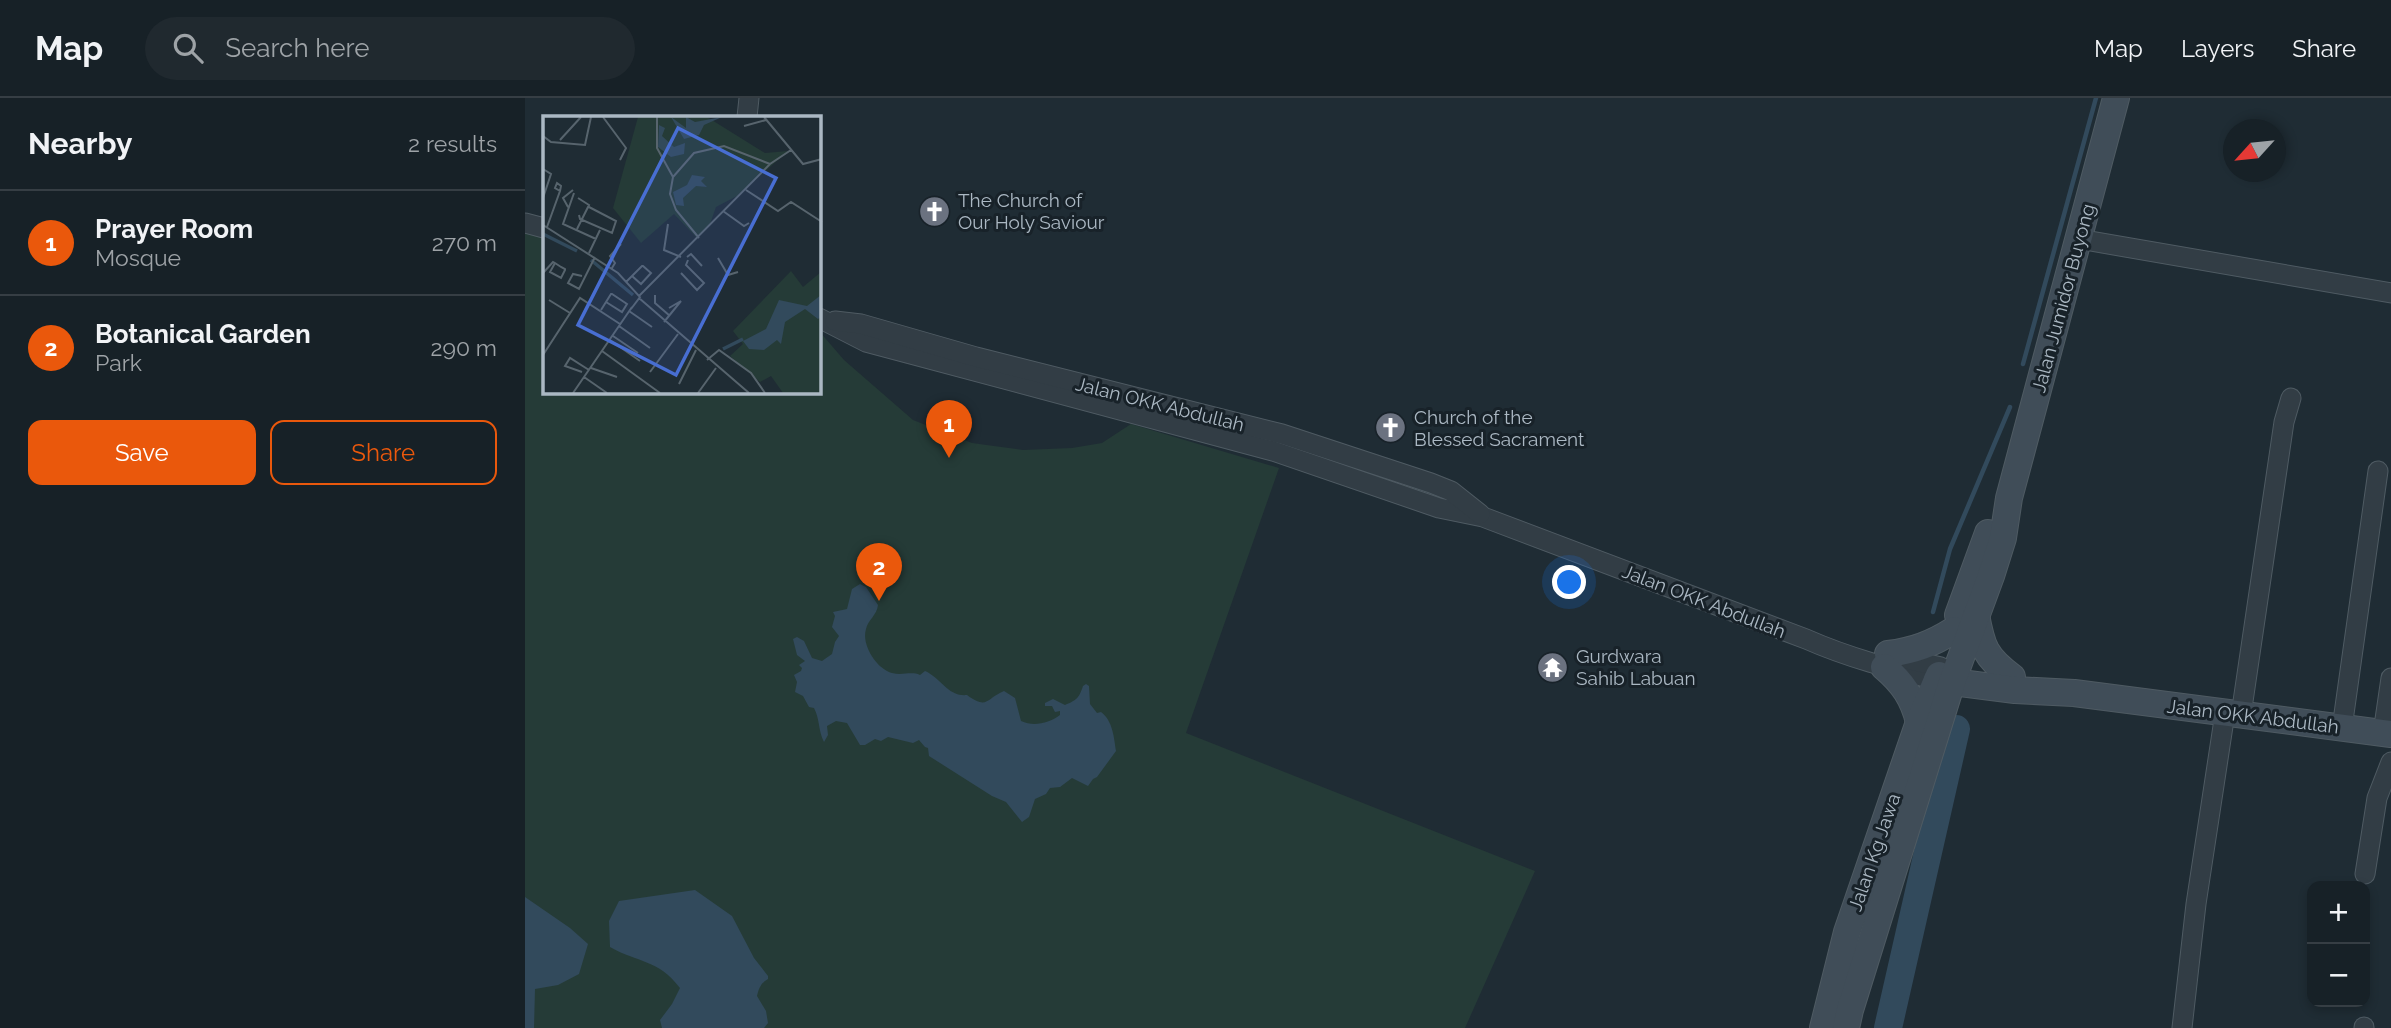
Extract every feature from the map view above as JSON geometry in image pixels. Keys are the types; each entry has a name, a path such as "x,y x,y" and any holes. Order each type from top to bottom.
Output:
{"main road":[{"name":"Jalan Jumidor Buyong","path":"1947,675 1976,615 2003,538 2009,498 2116,98"},
{"name":"Jalan Jumidor Buyong","path":"1947,675 1954,629 1972,572 1988,534 2009,498"},
{"path":"1954,629 1928,645 1886,661 1929,723 1977,695 2007,683 1983,647 1976,615"},
{"name":"Jalan OKK Abdullah","path":"1947,675 2387,734"},
{"name":"Jalan Kg Jawa","path":"1823,1028 1847,932 1947,675"},
{"name":"Jalan Kg Jawa","path":"1846,1028 1929,723"}],"street":[{"path":"747,116 749,98"},
{"path":"525,223 543,228"},
{"path":"2079,239 2391,293"},
{"name":"Jalan OKK Abdullah","path":"821,319 866,342 1273,452 1439,508 1483,517 1838,653 1947,675"},
{"path":"2182,1028 2195,913 2284,422 2291,398"},
{"path":"2342,728 2378,471"},
{"path":"2387,734 2391,678"},
{"path":"2365,874 2377,798 2391,762"}],"green space":[{"path":"525,231 543,237 543,394 821,394 821,333 844,360 913,420 972,443 1023,450 1072,448 1102,443 1131,424 1279,468 1186,733 1535,871 1465,1028 525,1028"}],"water":[{"path":"860,584 866,587 878,605 865,635 871,656 886,671 920,675 925,671 955,693 967,695 979,702 986,702 1004,691 1015,698 1021,721 1031,724 1046,722 1060,715 1060,711 1055,712 1052,706 1045,706 1045,703 1053,699 1065,705 1077,698 1086,684 1089,686 1090,704 1097,713 1101,712 1105,716 1110,725 1116,751 1088,786 1072,778 1060,787 1050,788 1046,794 1035,799 1029,817 1022,822 1006,802 929,756 928,748 919,740 913,743 888,737 860,745 847,723 836,721 827,726 828,735 824,742 814,708 809,707 803,696 795,692 797,682 794,675 801,671 799,665 805,661 797,655 793,639 797,637 804,641 812,658 822,661 832,654 839,636 832,627 835,616 833,612 847,609 852,589"},
{"path":"695,890 732,916 754,958 768,976 757,996 766,1011 768,1023 764,1028 662,1028 660,1020 680,988 656,967 610,947 609,921 619,901"},
{"path":"525,897 588,944 579,974 558,985 535,989 534,1028 525,1028"}],"waterway":[{"path":"2023,364 2096,98"},
{"path":"1933,612 1950,549 2010,407"},
{"path":"1888,1028 1956,729"}],"place":[{"name":"The Church of Our Holy Saviour","path":"935,211"},
{"name":"Church of the Blessed Sacrament","path":"1391,428"},
{"name":"Prayer Room","path":"949,458"},
{"name":"Botanical Garden","path":"879,601"},
{"name":"Gurdwara Sahib Labuan","path":"1553,667"}]}
